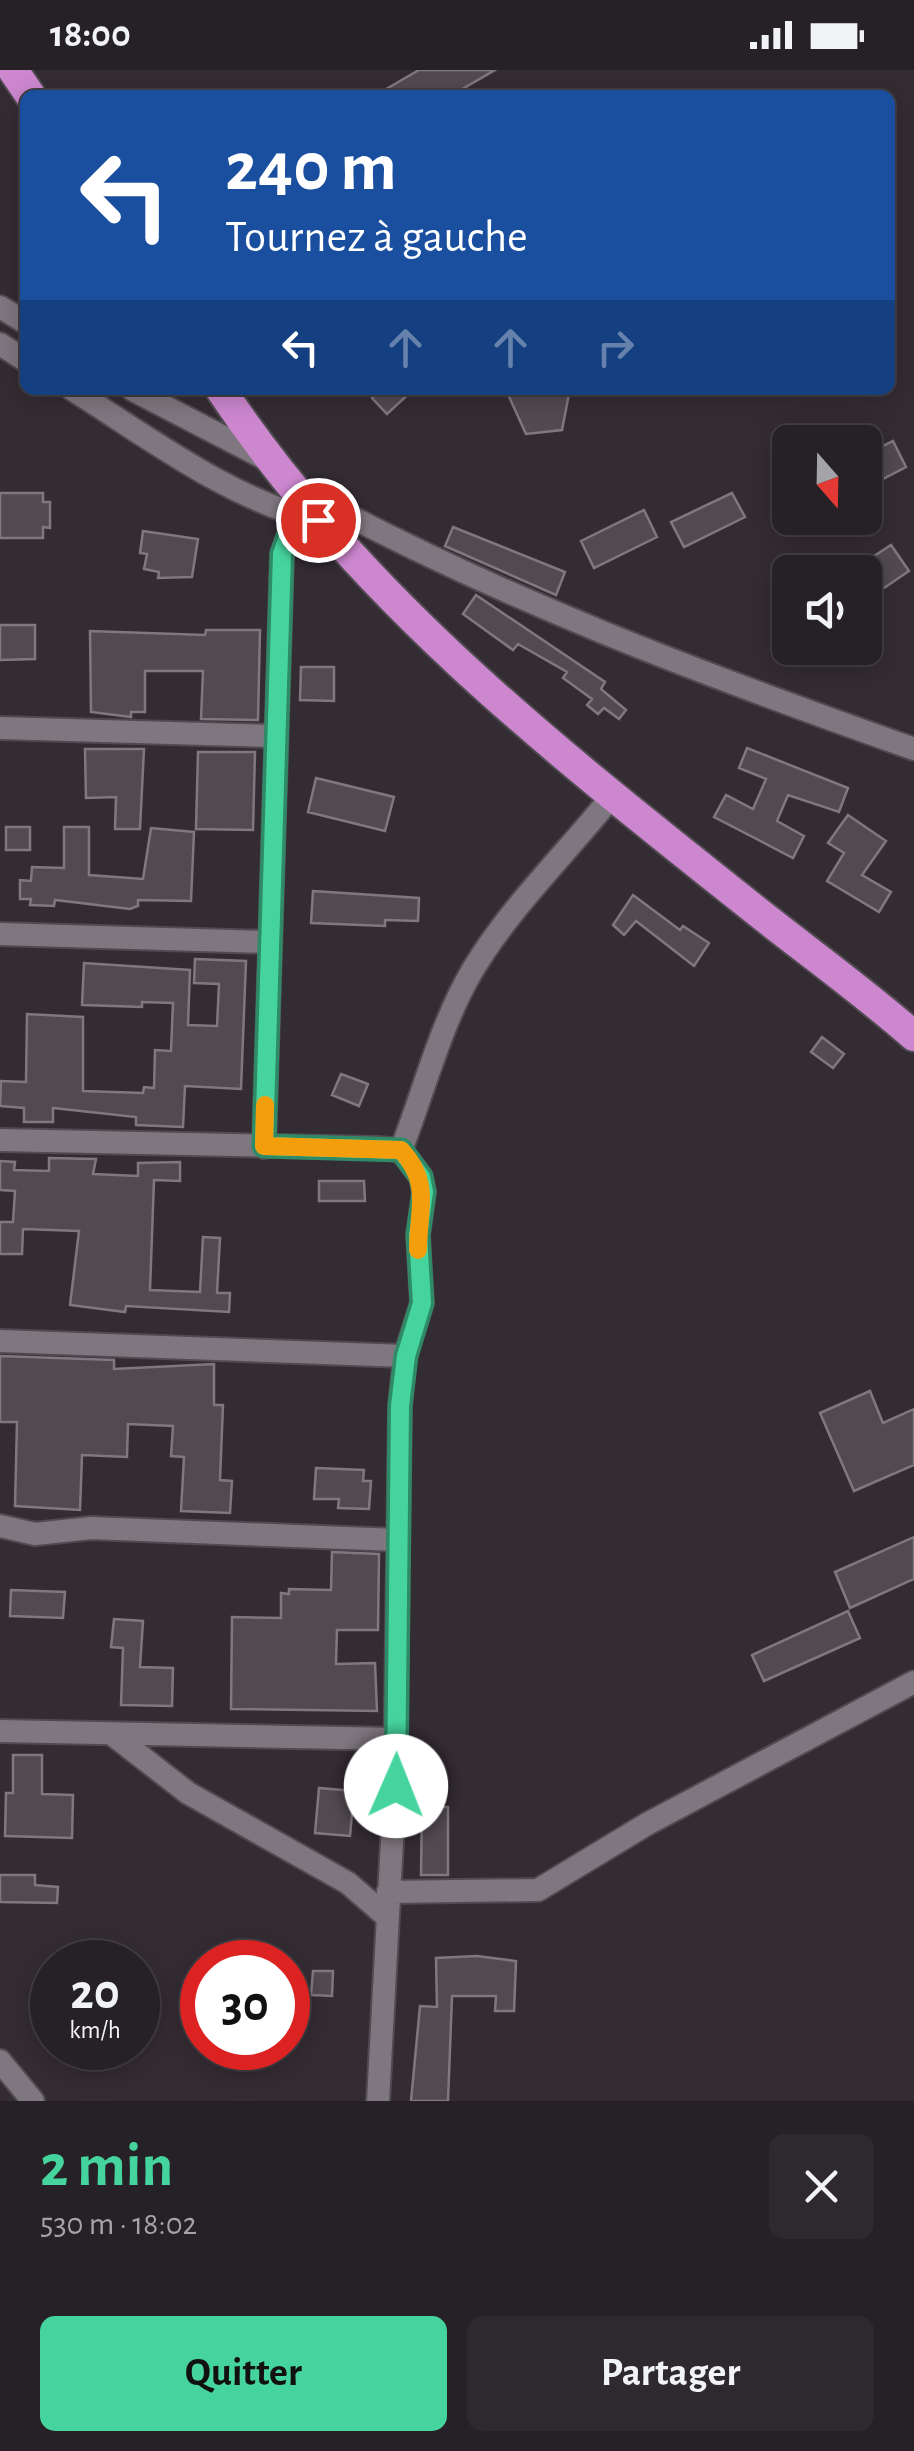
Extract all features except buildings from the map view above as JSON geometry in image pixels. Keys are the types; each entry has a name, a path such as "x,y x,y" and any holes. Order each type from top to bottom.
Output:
{"highway":[{"path":"224,395 266,459 407,616 612,796 913,1032"}],"street":[{"path":"81,395 237,491 279,511 318,520"},
{"path":"143,395 266,459"},
{"path":"286,482 523,602 720,681 914,748"},
{"path":"264,1146 268,942 282,653 282,554 288,537 318,520"},
{"path":"0,728 276,736"},
{"path":"401,1150 448,1020 471,974 521,904 612,796"},
{"path":"0,934 268,942"},
{"path":"0,1140 401,1150"},
{"path":"378,2101 396,1740 398,1540 406,1356 422,1303 418,1235 424,1192 421,1177 401,1150"},
{"path":"0,1341 406,1356"},
{"path":"0,1526 35,1534 91,1528 398,1540"},
{"path":"388,1892 538,1890 647,1824 914,1682"},
{"path":"0,1731 396,1740"},
{"path":"112,1734 188,1794 348,1882 386,1916"},
{"path":"0,2060 33,2101"}],"slow traffic":[{"path":"265,1105 264,1146 401,1150 421,1177 424,1192 418,1250"}],"route":[{"path":"318,520 288,537 282,554 282,653 271,832 264,1146 401,1150 421,1177 424,1192 418,1264 422,1303 406,1356 400,1406 396,1786"}]}
